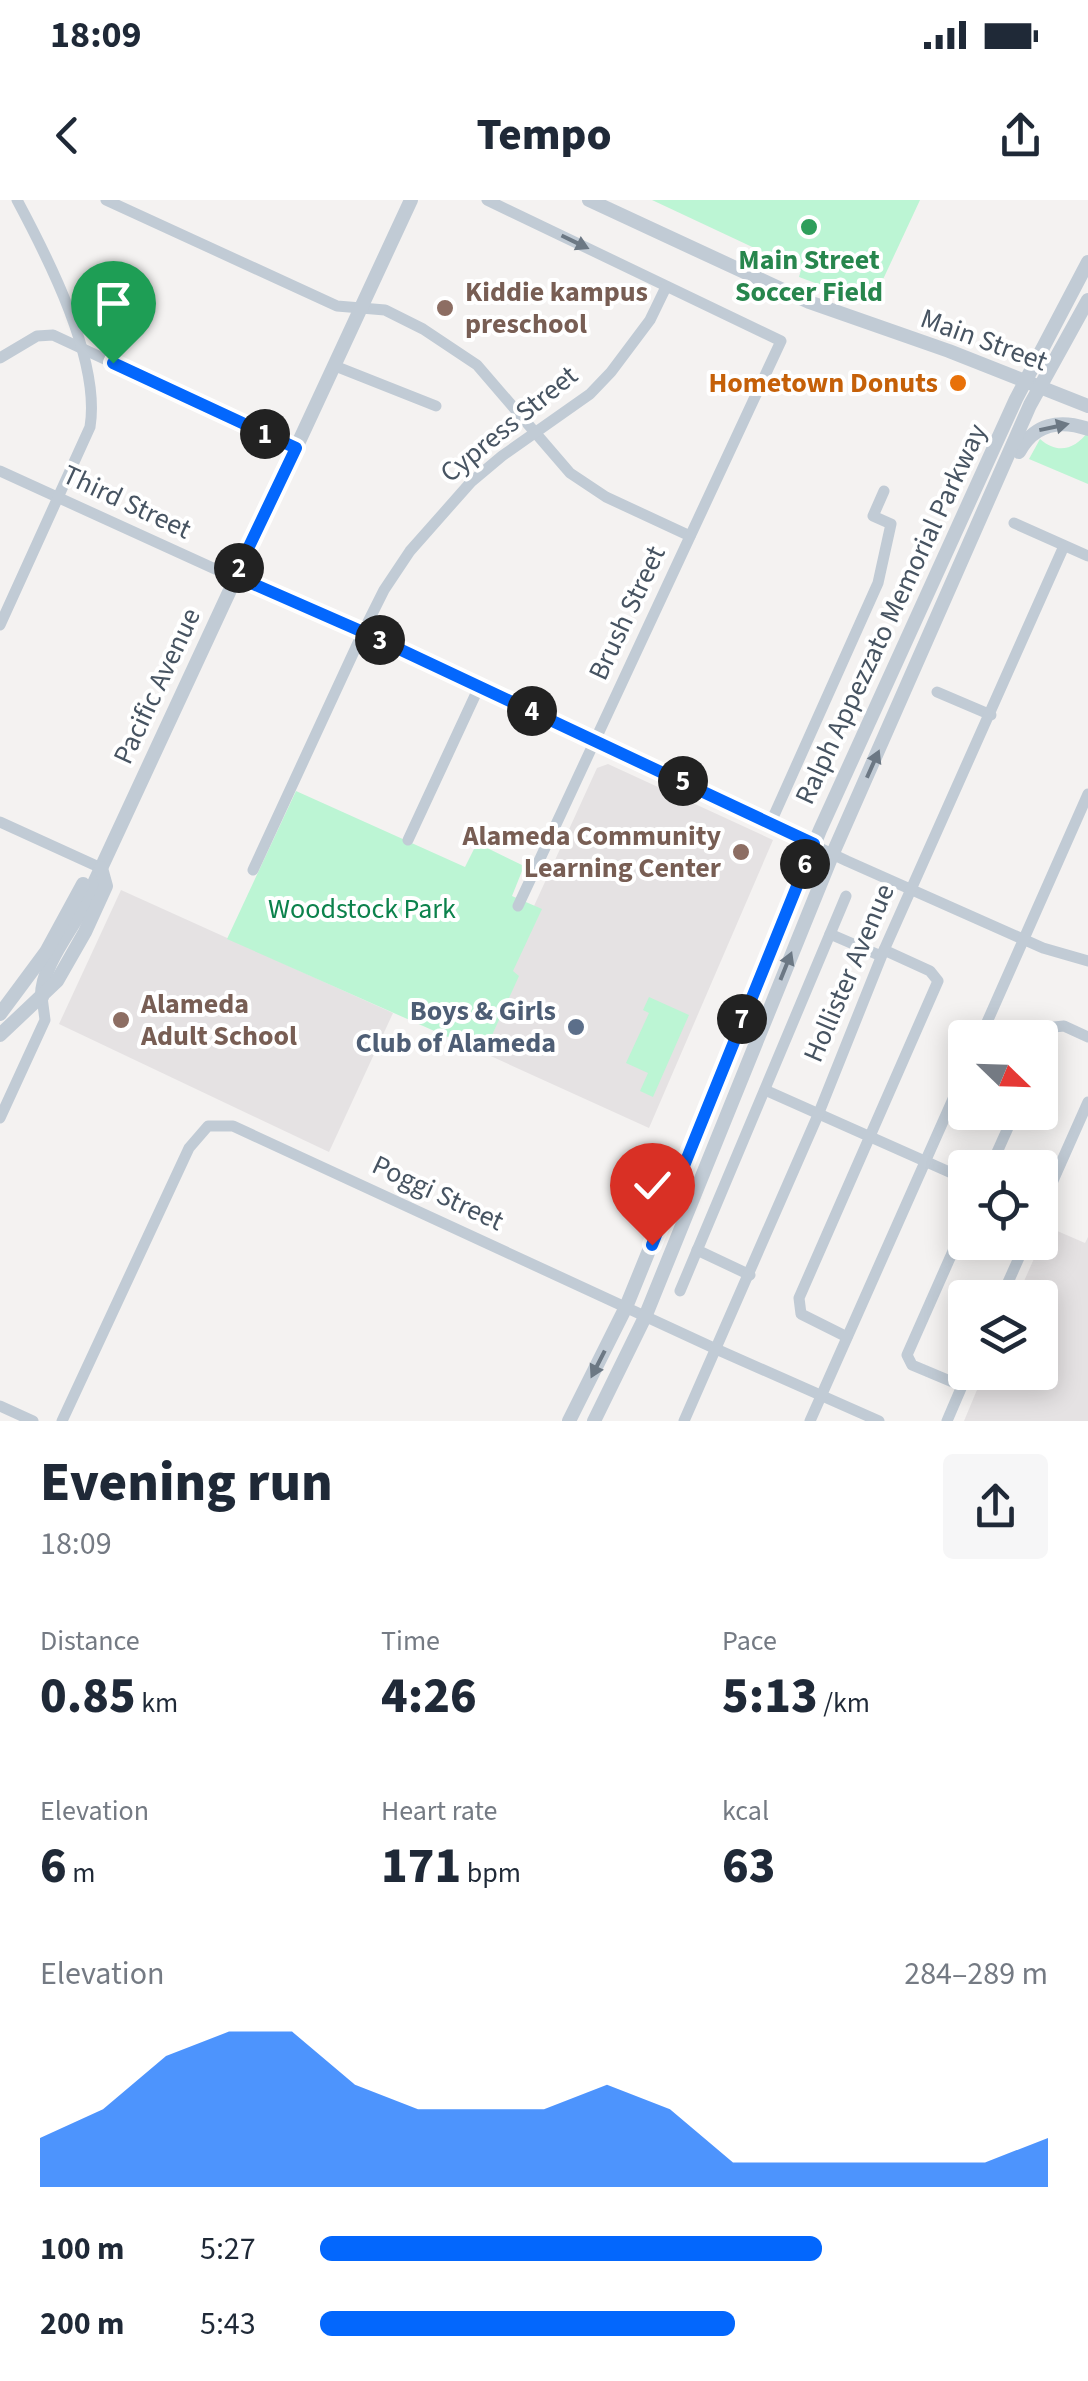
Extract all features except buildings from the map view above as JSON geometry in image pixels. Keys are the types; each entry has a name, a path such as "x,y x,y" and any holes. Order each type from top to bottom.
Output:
{"street":[{"path":"0,624 90,427 94,408 82,348 39,242 17,200"},
{"path":"106,200 337,306 386,310 464,356 500,388 570,473 690,536"},
{"name":"Pacific Avenue","path":"0,1014 62,926 88,874 101,868 411,200"},
{"path":"487,200 666,286"},
{"name":"Main Street","path":"589,200 780,290 1088,406"},
{"name":"Ralph Appezzato Memorial Parkway","path":"570,1421 626,1307 814,844 1026,381 1088,262"},
{"name":"Brush Street","path":"518,906 782,341 666,286"},
{"name":"Cypress Street","path":"253,870 384,590 438,516 502,456 590,394 611,372 650,320 666,286"},
{"name":"Ralph Appezzato Memorial Parkway","path":"594,1421 646,1317 833,853 1030,405 1088,300"},
{"path":"0,358 37,336 53,336 296,448"},
{"path":"335,366 436,406"},
{"path":"950,589 960,584 1026,440 1052,424 1088,428"},
{"name":"Third Street","path":"0,471 363,632 1024,940 1088,961"},
{"path":"771,822 878,583 891,524 873,516 884,492"},
{"path":"1014,523 1088,556"},
{"name":"Hollister Avenue","path":"684,1421 818,1115 882,954 1064,546"},
{"path":"408,840 479,687"},
{"path":"937,692 990,716"},
{"path":"988,1020 1088,794"},
{"path":"0,822 101,868 42,985 44,1020 0,1118"},
{"path":"680,1292 846,896"},
{"path":"830,934 930,971 938,980 798,1298 801,1314 847,1337"},
{"path":"0,1035 42,998"},
{"path":"1058,1027 1088,1037"},
{"path":"765,1090 948,1172"},
{"path":"1058,1170 1088,1102"},
{"path":"810,1421 948,1110"},
{"name":"Poggi Street","path":"62,1421 190,1148 208,1126 233,1126 879,1421"},
{"path":"697,1250 750,1275"},
{"path":"948,1380 918,1368 908,1360 908,1354 949,1260"},
{"path":"947,1421 960,1390"},
{"path":"0,1406 34,1421"}],"shaded area":[{"path":"608,764 773,840 649,1128 484,1053 518,976 512,971 541,910 534,906 597,768"},
{"path":"121,890 393,1013 329,1152 59,1024"},
{"path":"1058,1231 1085,1243 1088,1237 1088,1421 964,1421 977,1390 1058,1390 1058,1280 1025,1280 1033,1260 1058,1260"}],"green space":[{"name":"Main Street Soccer Field","path":"652,200 920,200 869,303 799,277 801,270"},
{"path":"1088,432 1088,484 1029,459 1040,439 1053,447 1066,448 1078,443"},
{"name":"Woodstock Park","path":"296,791 465,867 477,843 524,866 512,896 542,909 513,971 519,976 484,1053 227,939"},
{"path":"649,997 689,1015 653,1097 640,1091 648,1073 626,1063 649,1013 643,1010"}],"place":[{"name":"Main Street Soccer Field","path":"809,227"},
{"name":"Kiddie kampus preschool","path":"445,308"},
{"name":"Hometown Donuts","path":"958,383"},
{"name":"Alameda Community Learning Center","path":"741,852"},
{"name":"Alameda Adult School","path":"121,1020"},
{"name":"Boys & Girls Club of Alameda","path":"576,1027"}],"route":[{"path":"113,363 296,448 235,576 814,844 652,1245"}]}
